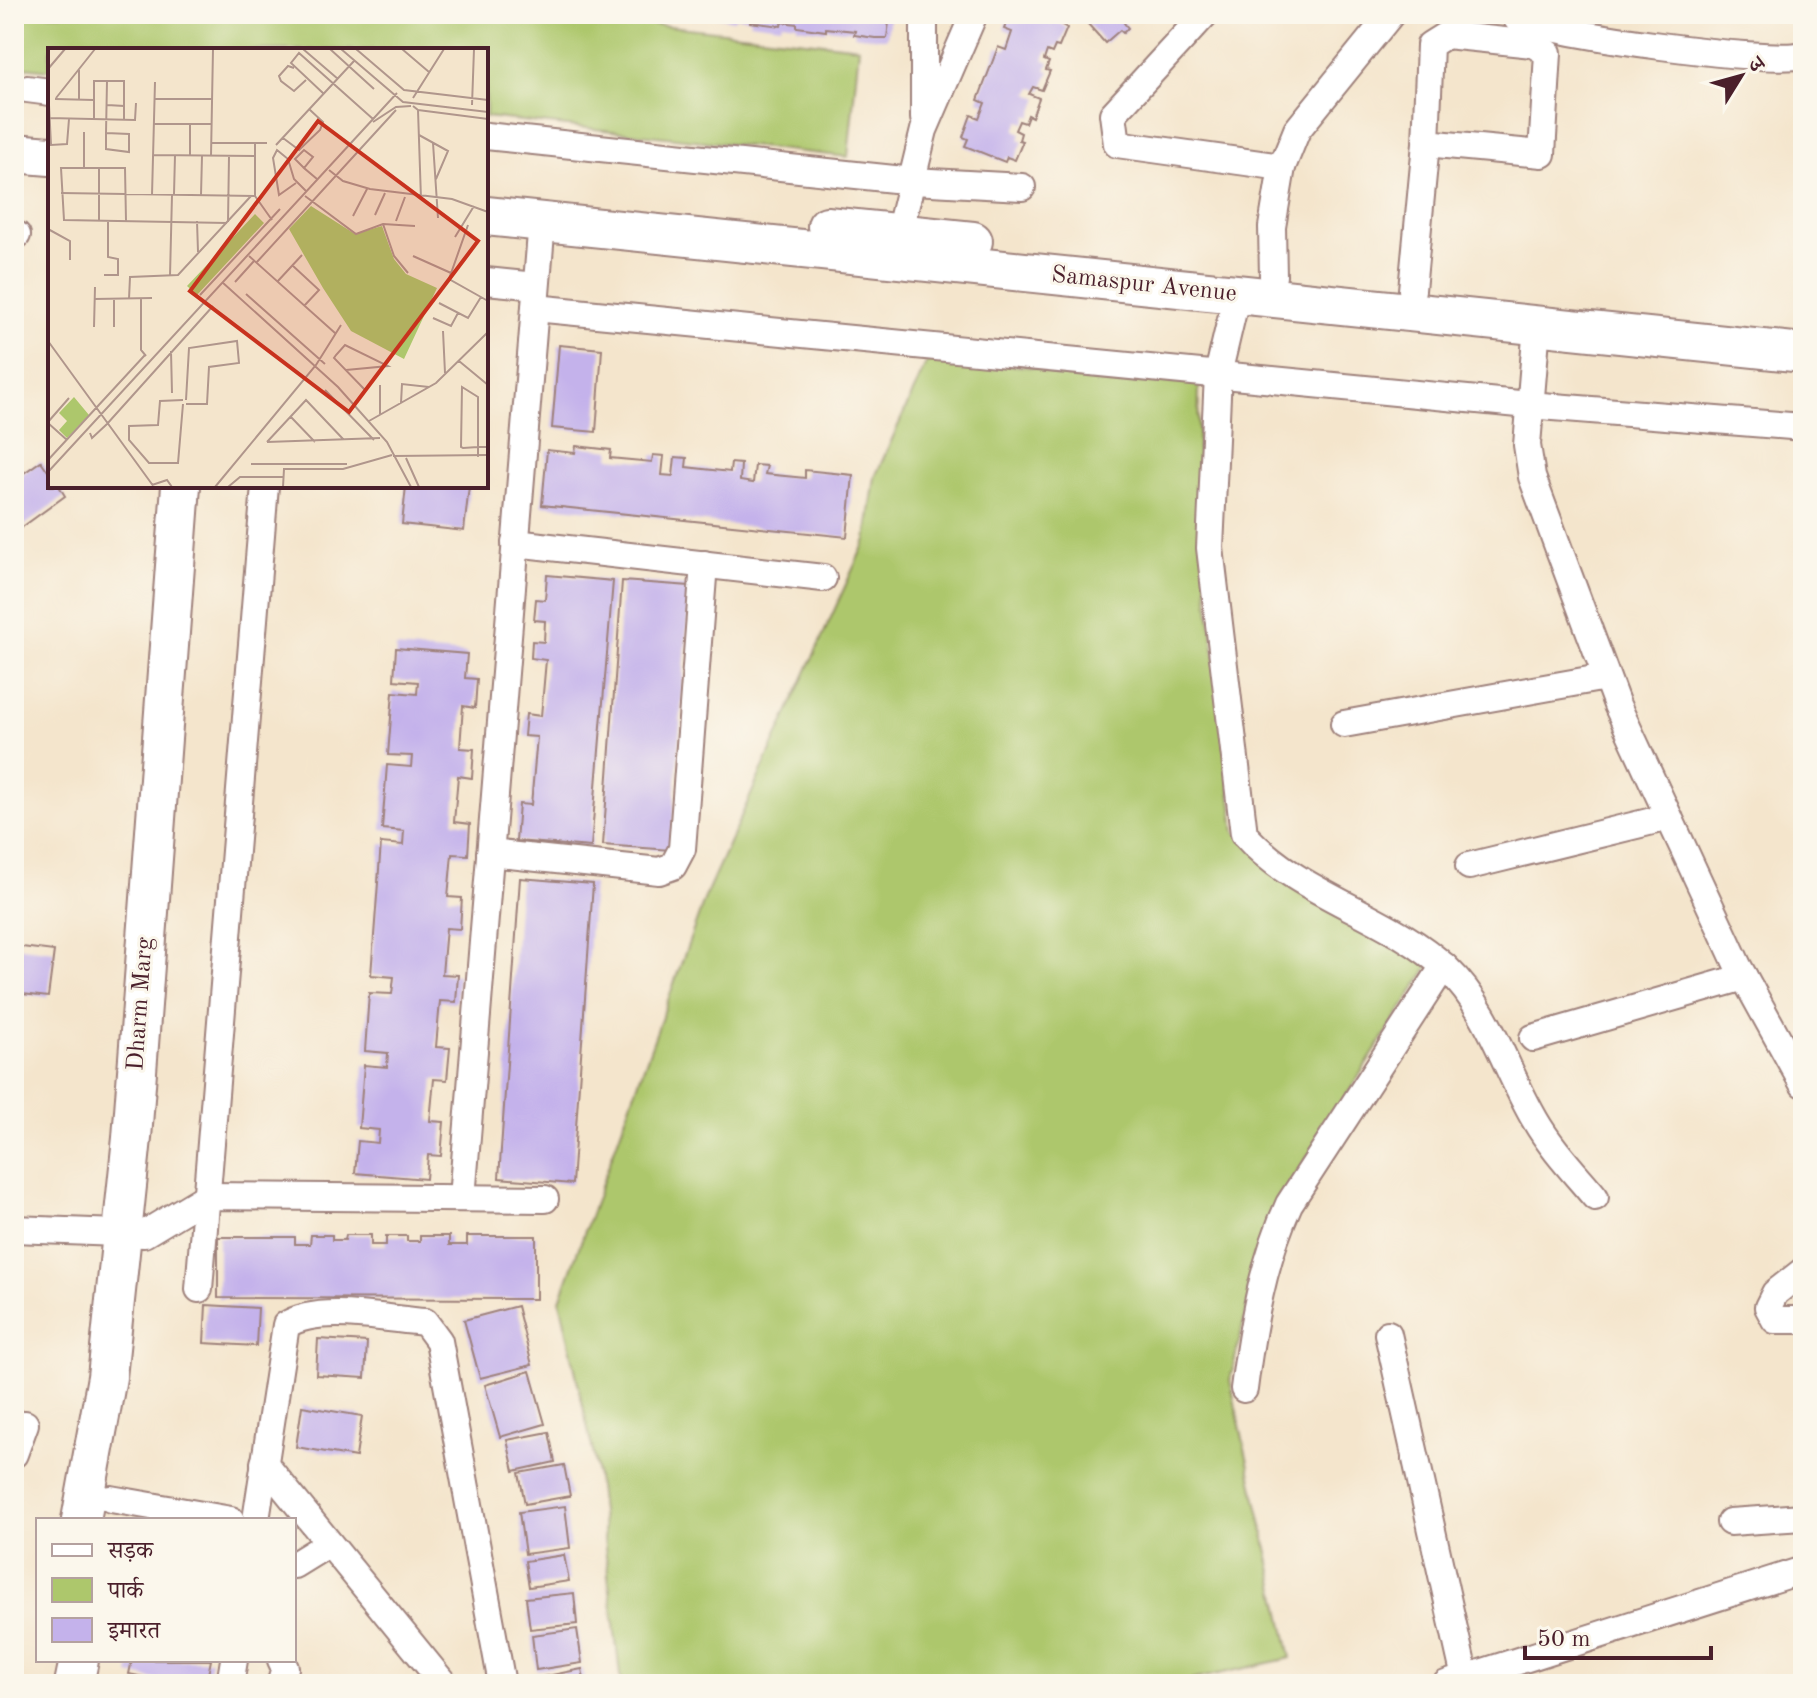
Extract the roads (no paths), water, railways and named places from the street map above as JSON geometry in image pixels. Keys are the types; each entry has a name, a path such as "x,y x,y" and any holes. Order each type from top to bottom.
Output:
{"main road":[{"path":"14,153 48,156"},
{"path":"14,172 48,175"},
{"name":"Samaspur Avenue","path":"488,196 899,233 1412,290 1652,325 1803,353"},
{"name":"Samaspur Avenue","path":"488,216 1537,325 1803,328"},
{"name":"Dharm Marg","path":"132,1233 132,1138 181,488"},
{"name":"Dharm Marg","path":"99,1513 107,1377 132,1233 204,488"},
{"path":"51,1684 55,1662"},
{"path":"74,1684 79,1662"}],"street":[{"path":"924,14 924,130"},
{"path":"899,233 924,130 974,14"},
{"path":"1205,14 1113,114 1117,144 1282,167"},
{"path":"1273,276 1272,227 1282,167 1297,130 1391,14"},
{"path":"1514,14 1530,24 1553,29 1761,56 1803,55"},
{"path":"1412,290 1426,143 1430,45 1446,35 1533,44 1548,53 1542,154 1426,143"},
{"path":"488,136 913,181 1022,187"},
{"path":"462,1198 542,221"},
{"path":"488,282 535,297 1218,374 1529,405 1803,427"},
{"path":"1237,294 1218,374 1210,548 1244,834 1260,853 1289,873 1444,966 1475,999 1536,1121 1595,1197"},
{"path":"1537,325 1527,445 1532,477 1606,677 1744,977 1803,1084"},
{"path":"199,1289 265,488"},
{"path":"515,543 823,578"},
{"path":"490,853 659,871 673,866 682,849 704,564"},
{"path":"1344,724 1606,677"},
{"path":"1469,866 1669,817"},
{"path":"1244,1389 1264,1275 1275,1233 1289,1204 1444,966"},
{"path":"1533,1038 1744,977"},
{"path":"14,1229 132,1233 207,1196 545,1199"},
{"path":"1803,1271 1775,1293 1768,1307 1775,1320 1803,1320"},
{"path":"256,1518 286,1325 299,1316 317,1314 425,1322 439,1341 502,1684"},
{"path":"1388,1334 1455,1681 1803,1570"},
{"path":"14,1454 25,1424"},
{"path":"264,1463 444,1684"},
{"path":"99,1513 193,1518"},
{"path":"1730,1522 1803,1517"},
{"path":"296,1564 328,1544"},
{"path":"230,1684 234,1662"},
{"path":"280,1684 285,1668 282,1662"}]}
